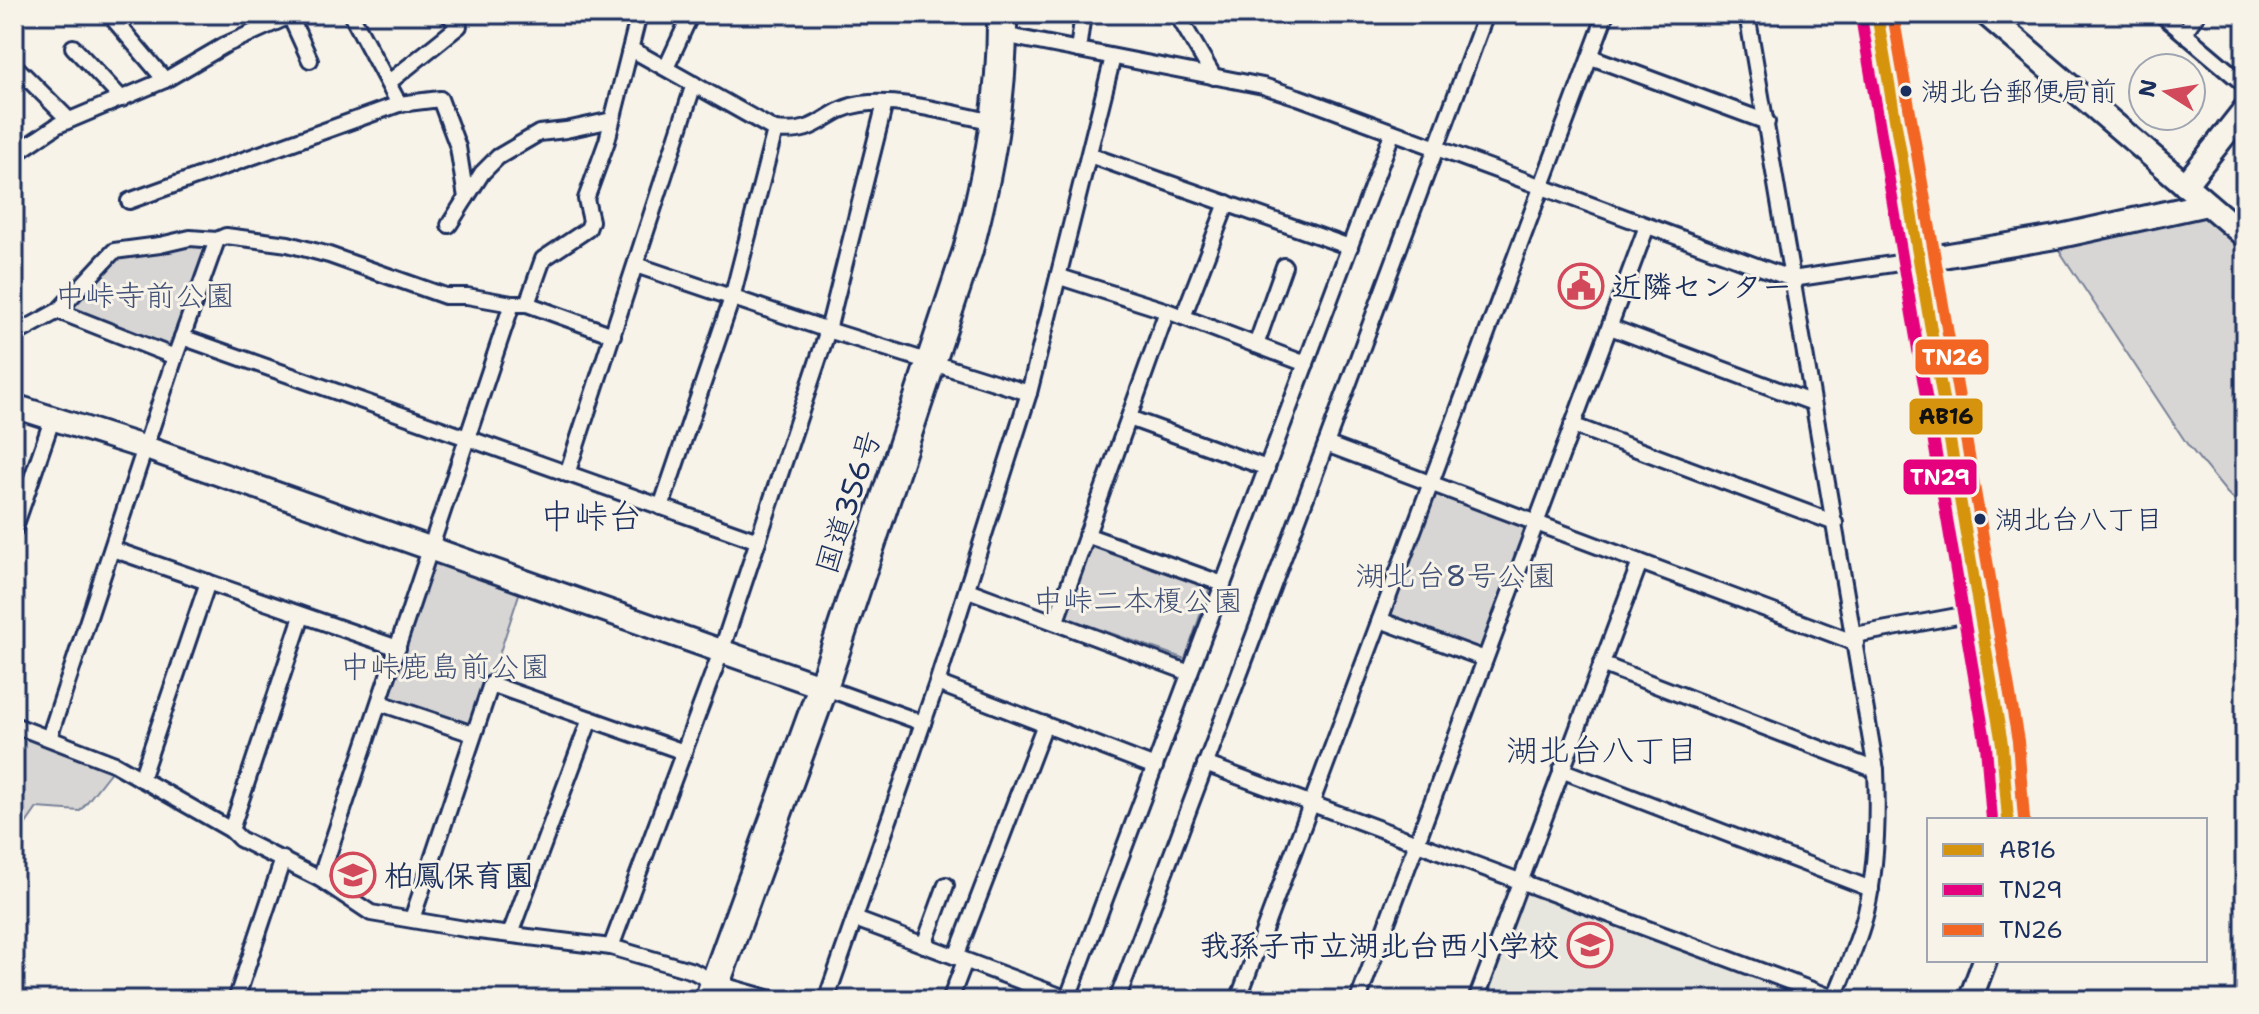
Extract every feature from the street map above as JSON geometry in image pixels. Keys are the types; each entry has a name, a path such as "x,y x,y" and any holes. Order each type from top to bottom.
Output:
{"highway":[{"name":"国道356号","path":"712,991 823,687 968,250 988,175 1001,80 1002,25"}],"street":[{"path":"388,83 459,26 448,14"},
{"path":"320,879 467,439 520,304 543,259 588,229 591,221 586,199 607,141 639,14"},
{"path":"666,68 691,14"},
{"path":"1078,50 1083,14"},
{"path":"1177,14 1214,77"},
{"path":"1117,1000 1486,14"},
{"path":"1238,1000 1606,14"},
{"path":"1205,764 1836,999 1866,916 1871,889 1876,770 1747,14"},
{"path":"1877,14 2002,744 2008,818"},
{"path":"1986,14 2245,236"},
{"path":"2161,14 2245,85"},
{"path":"2184,33 2197,14"},
{"path":"14,143 21,150 69,120 165,80 225,45 292,15 310,60"},
{"path":"357,17 399,104"},
{"path":"115,21 165,80"},
{"path":"1002,25 1078,50 1263,86 1298,97 1792,279 2056,237 2207,204"},
{"path":"73,47 122,99"},
{"path":"631,49 775,130 793,133 809,130 842,109 860,104 885,103 996,122"},
{"path":"826,1000 937,683 1029,393 1113,57"},
{"path":"1591,57 1767,122"},
{"path":"14,65 69,120"},
{"path":"567,474 694,84"},
{"path":"129,201 399,104 440,99 458,147 466,198"},
{"path":"611,947 721,652 828,330 885,103"},
{"path":"2185,185 2245,109"},
{"path":"449,225 482,173 498,157 539,133 612,120"},
{"path":"661,507 732,298 775,130"},
{"path":"855,919 1068,1000 1392,134"},
{"path":"1089,155 1350,247"},
{"path":"1183,317 1227,203"},
{"path":"1358,1000 1647,226"},
{"path":"14,335 58,311 114,251 190,238 217,240 226,236 288,244 372,268 445,296 520,304 613,335"},
{"path":"49,738 217,240"},
{"path":"636,265 1029,393"},
{"path":"1256,345 1284,266"},
{"path":"1060,277 1167,311 1306,364"},
{"path":"58,311 175,357"},
{"path":"1056,621 1167,311"},
{"path":"1610,327 1813,403"},
{"path":"182,337 758,541"},
{"path":"14,406 146,448 923,723"},
{"path":"14,530 53,417"},
{"path":"1129,418 1267,468"},
{"path":"1572,425 1835,523"},
{"path":"1326,444 1535,524 1855,639 1979,612"},
{"path":"1086,535 1223,584"},
{"path":"112,549 398,648"},
{"path":"1476,1000 1640,562"},
{"path":"141,779 208,582"},
{"path":"968,590 1190,673"},
{"path":"231,830 302,616"},
{"path":"1380,620 1485,659"},
{"path":"1601,664 1876,770"},
{"path":"937,683 1155,767"},
{"path":"412,919 491,684 684,752"},
{"path":"380,703 473,734"},
{"path":"510,934 590,719"},
{"path":"950,1000 960,959 1045,724"},
{"path":"14,725 115,764 231,830 240,839 320,879 371,913 471,930 611,947 693,971 712,991 775,1000"},
{"path":"1561,770 1871,889"},
{"path":"236,1000 283,859"},
{"path":"924,945 946,885"},
{"path":"1970,1000 1984,962"}],"shaded area":[{"name":"我孫子市立湖北台西小学校","path":"1526,890 1822,1000 1485,1000"}],"green space":[{"path":"2207,204 2245,236 2245,510 2187,444 2051,238"},
{"name":"中峠寺前公園","path":"217,240 175,357 58,311 114,251"},
{"name":"湖北台8号公園","path":"1430,483 1535,524 1485,659 1380,620"},
{"name":"中峠二本榎公園","path":"1091,542 1211,584 1185,659 1065,617"},
{"name":"中峠鹿島前公園","path":"430,549 523,582 473,734 380,703"},
{"path":"14,728 112,770 80,811 37,808 14,841"}],"transit line":[{"name":"AB16","path":"1877,14 2002,744 2008,818"},
{"name":"TN26","path":"1893,14 2018,741 2024,818"},
{"name":"TN29","path":"1861,17 1986,746 1992,818"}],"place":[{"name":"湖北台郵便局前","path":"1906,91"},
{"name":"近隣センター","path":"1581,286"},
{"name":"湖北台八丁目","path":"1980,519"},
{"name":"柏鳳保育園","path":"353,875"},
{"name":"我孫子市立湖北台西小学校","path":"1590,945"}],"district":[{"name":"中峠台","path":"591,516"},
{"name":"湖北台八丁目","path":"1602,749"}]}
